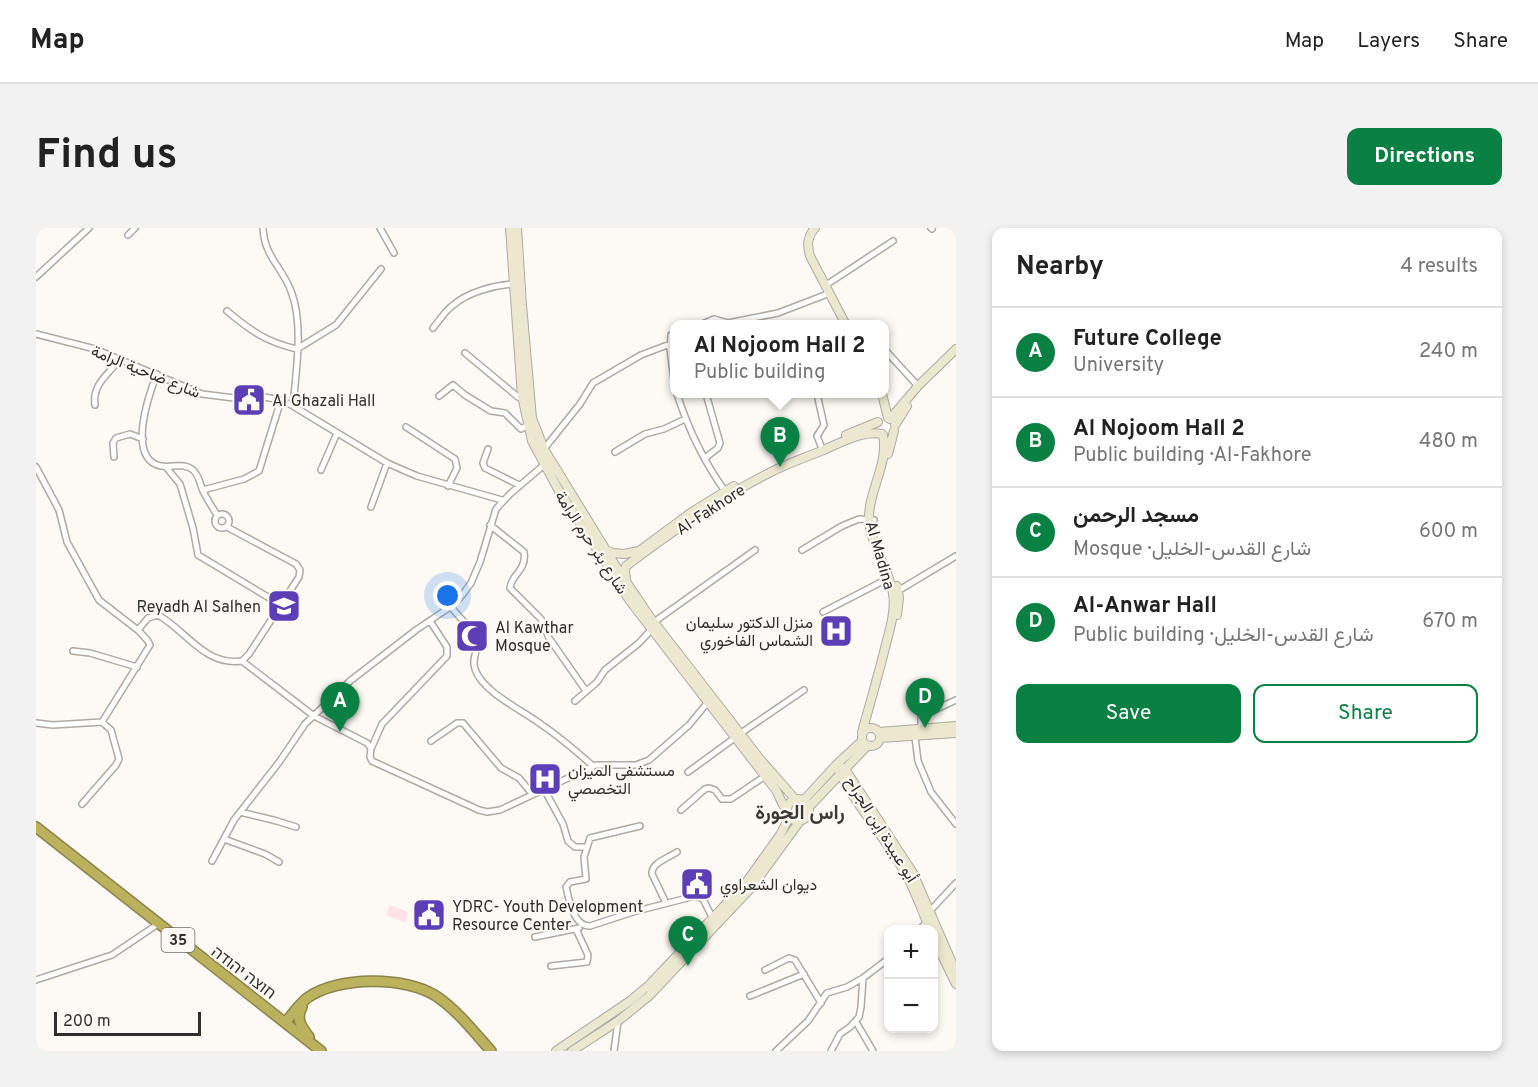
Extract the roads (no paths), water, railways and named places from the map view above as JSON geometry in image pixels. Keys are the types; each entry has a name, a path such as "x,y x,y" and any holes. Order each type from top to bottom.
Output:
{"highway":[{"name":"חוצה יהודה","path":"36,827 321,1051"},
{"path":"247,992 280,1013 292,1010 309,997 333,988 367,981 383,980 421,987 458,1014 489,1048 496,1051"},
{"path":"286,1022 309,997"},
{"path":"309,997 298,1016 300,1025 321,1051"}],"main road":[{"name":"شارع بئر حرم الرامة","path":"510,228 522,396 532,441 544,465 627,583 652,626 739,735 776,790 788,814"},
{"name":"شارع بئر حرم الرامة","path":"517,228 532,418 544,449 652,626 708,702 802,802"},
{"path":"815,228 809,238 808,250 844,320"},
{"path":"882,435 890,435 892,423 918,386 956,349"},
{"path":"892,423 921,388 956,355"},
{"path":"884,398 892,423"},
{"path":"878,422 882,418 892,423"},
{"name":"Al Madina","path":"878,422 878,431 882,435 885,451 871,505 871,520 889,578 896,592"},
{"name":"Al-Fakhore","path":"606,550 613,554 624,554 639,550 725,491 769,468 878,422"},
{"name":"Al Madina","path":"872,698 896,592 871,520 892,423"},
{"name":"Al-Fakhore","path":"618,570 694,517 770,472 865,434 882,435"},
{"path":"618,570 639,550"},
{"path":"864,740 876,745 877,733 870,713 872,698"},
{"path":"802,802 836,765 864,740 872,698"},
{"path":"877,733 956,726"},
{"path":"556,1051 649,986 745,884 764,859 788,814 789,803 802,802 843,772 864,740 867,728 877,733 915,737 956,733"},
{"name":"أبو عبيدة إبن الجراح","path":"836,765 843,772 901,865 956,972"},
{"path":"788,814 794,821 807,818 802,802"},
{"path":"572,1051 618,1021 649,996 726,916 769,866 800,821"},
{"path":"938,947 956,984"}],"street":[{"path":"36,277 90,228"},
{"path":"128,235 135,228"},
{"path":"263,228 269,255 291,290 296,310 297,349 292,406"},
{"path":"380,228 394,253"},
{"path":"743,320 778,313 828,289 893,241"},
{"path":"227,311 255,334 274,343 297,349 336,325 381,269"},
{"path":"433,328 451,306 498,285 515,284"},
{"name":"شارع ضاحية الرامة","path":"36,334 95,349 202,394 281,400 387,464 448,486 502,501"},
{"path":"544,449 580,404 593,383 641,355 670,344"},
{"path":"465,353 518,397 522,396"},
{"path":"889,354 918,386"},
{"path":"96,405 96,389 120,360"},
{"path":"157,374 146,402 142,439 145,452 150,460 166,467 182,465 191,468 196,473 217,515 215,522 218,526 227,527 298,567 299,577 265,632 242,661"},
{"path":"439,396 453,385 490,411 504,412 521,429 528,425"},
{"path":"679,398 685,419 711,472 725,491"},
{"path":"705,458 718,448 720,443 707,398"},
{"path":"818,398 824,425 817,436 821,446"},
{"path":"203,490 244,479 259,471 281,400"},
{"path":"615,452 645,434 664,429 685,419"},
{"path":"406,427 455,459 457,468 448,486"},
{"path":"321,470 337,433"},
{"path":"114,457 113,444 117,437 130,434 142,439"},
{"path":"488,449 483,461 485,468 519,485"},
{"path":"371,507 387,464"},
{"path":"212,861 240,812 280,761 305,724 350,681 450,606 471,583 480,562 496,509 519,485 544,465"},
{"path":"36,467 59,510 68,542 99,600 138,630 150,645 102,722"},
{"path":"166,467 180,484 198,555 280,606"},
{"path":"217,515 221,513 228,516 230,520 227,527"},
{"path":"802,550 851,522 859,519 871,520"},
{"path":"490,525 523,551 524,564 510,584 510,588 541,619 549,638 586,691"},
{"path":"575,701 599,680 605,670 639,643 652,626 755,550"},
{"path":"896,592 956,556"},
{"path":"823,612 889,578"},
{"path":"450,606 478,639 474,662 482,682 508,703 542,724 593,766"},
{"path":"138,630 148,618 158,615 212,657 223,661 242,661 314,716 367,743 371,749"},
{"path":"430,621 447,647 447,656 382,724 370,757 373,761 483,812 500,810 593,766 636,765 649,760 689,724 708,702"},
{"path":"73,651 90,653 137,667"},
{"path":"688,771 804,690"},
{"path":"921,728 921,716 956,700"},
{"path":"36,723 53,725 102,722 111,729 119,751 119,759 82,804"},
{"path":"431,741 457,723 462,723 501,768 519,778 532,794"},
{"path":"915,737 918,761 931,792 956,824"},
{"path":"681,810 705,789 715,790 722,799 731,799 765,776"},
{"path":"544,789 563,824 568,841 575,847 587,847"},
{"path":"240,812 296,827"},
{"path":"584,926 577,921 566,887 570,882 586,879 584,857 592,836 640,826"},
{"path":"224,839 265,854 279,862"},
{"path":"666,903 651,871 653,866 677,852"},
{"path":"928,920 955,885"},
{"path":"536,937 590,926 690,897 703,899 713,919"},
{"path":"36,980 112,954 158,924"},
{"path":"550,966 587,962 588,955 576,929"},
{"path":"765,970 789,958 797,962 821,1003"},
{"path":"776,1051 808,1021 827,993 847,987 884,961"},
{"path":"750,996 804,974"},
{"path":"831,1051 840,1034 856,1022 861,1010 863,978"},
{"path":"614,1051 618,1021"},
{"path":"856,1022 873,1051"}],"place":[{"name":"Al Ghazali Hall","path":"249,400"},
{"name":"Al Nojoom Hall 2","path":"780,467"},
{"name":"Reyadh Al Salhen","path":"284,606"},
{"name":"منزل الدكتور سليمان الشماس الفاخوري","path":"836,631"},
{"name":"Al Kawthar Mosque","path":"472,636"},
{"name":"Al-Anwar Hall","path":"925,728"},
{"name":"Future College","path":"340,732"},
{"name":"مستشفى الميزان التخصصي","path":"545,779"},
{"name":"ديوان الشعراوي","path":"697,884"},
{"name":"YDRC- Youth Development Resource Center","path":"429,915"},
{"name":"مسجد الرحمن","path":"688,966"}],"district":[{"name":"راس الجورة","path":"800,812"}]}
